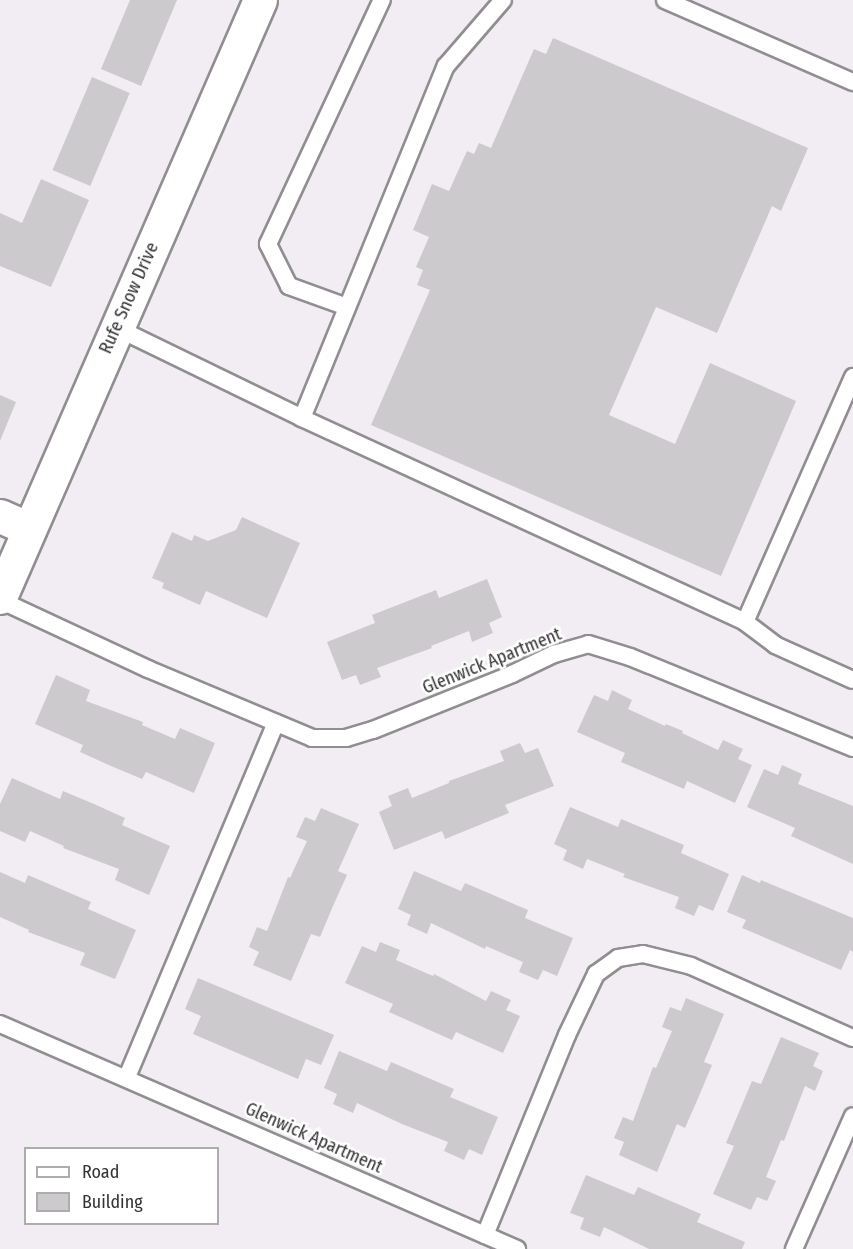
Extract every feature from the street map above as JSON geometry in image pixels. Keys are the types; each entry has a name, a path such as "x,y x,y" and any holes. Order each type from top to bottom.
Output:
{"main road":[{"name":"Rufe Snow Drive","path":"0,599 14,523 117,328 260,0"}],"lane":[{"path":"347,307 289,286 268,244 382,0"},
{"path":"302,418 446,66 503,0"},
{"path":"665,0 853,82"},
{"path":"117,328 302,418 745,622 775,645 853,680"},
{"path":"745,622 853,377"},
{"name":"Glenwick Apartment","path":"0,599 148,669 312,738 346,738 373,730 512,674 554,654 588,644 630,657 853,748"},
{"path":"127,1077 276,723"},
{"path":"485,1235 567,1035 596,974 618,958 643,954 692,966 853,1038"},
{"name":"Glenwick Apartment","path":"0,1024 127,1077 517,1249"},
{"path":"794,1249 853,1116"}],"building":[{"path":"130,0 177,0 141,86 101,69"},
{"path":"553,38 808,148 781,211 772,206 717,333 656,307 609,415 675,444 710,363 796,401 721,576 371,425 430,290 417,285 423,270 416,267 429,237 413,230 432,184 449,191 467,151 474,154 479,143 491,148 534,49 546,54"},
{"path":"92,77 130,93 90,186 53,170"},
{"path":"41,179 89,200 51,287 0,266 0,213 22,223"},
{"path":"0,395 16,402 0,441"},
{"path":"242,517 300,543 267,618 206,591 200,605 162,588 164,583 152,578 172,532 192,541 194,535 208,541 236,530"},
{"path":"487,579 502,617 489,623 493,633 472,642 469,631 431,646 432,648 377,668 381,677 360,685 356,675 342,680 327,642 375,623 372,615 436,590 439,598"},
{"path":"56,675 90,690 86,701 143,722 142,725 175,739 180,728 215,743 194,793 146,772 142,779 111,766 80,752 83,745 35,724"},
{"path":"612,690 632,700 628,709 665,726 666,724 683,731 682,733 718,750 723,740 743,749 738,759 752,765 735,803 687,781 684,789 621,762 625,753 577,732 594,695 608,701"},
{"path":"520,743 525,753 538,748 554,786 505,805 509,813 445,839 442,831 394,850 379,812 392,806 388,796 408,788 412,798 449,783 449,781 504,761 500,751"},
{"path":"782,765 802,774 798,784 853,806 853,864 791,836 795,828 747,807 764,769 778,775"},
{"path":"12,778 60,799 63,791 94,804 125,818 122,825 170,846 149,895 115,880 119,869 63,848 64,846 30,831 25,842 0,831 0,804"},
{"path":"570,807 618,827 621,819 684,845 681,853 729,874 713,911 699,905 694,916 675,908 679,897 623,877 625,874 587,859 583,869 563,860 567,850 554,844"},
{"path":"321,808 359,824 338,871 347,875 320,937 311,934 291,981 253,965 259,952 249,947 257,927 267,931 288,877 290,878 307,841 296,837 305,817 315,821"},
{"path":"414,871 461,891 465,883 528,910 525,918 573,938 557,976 543,970 538,980 519,972 523,962 486,946 485,949 431,923 427,934 407,925 411,915 398,909"},
{"path":"0,872 25,883 28,875 91,902 88,909 136,930 115,979 80,965 85,953 28,932 29,930 0,917"},
{"path":"742,875 760,883 761,880 853,918 853,952 850,950 841,970 742,928 746,920 727,912"},
{"path":"380,942 400,950 396,960 433,976 434,974 486,1001 491,991 511,1000 506,1010 520,1016 503,1053 456,1032 452,1040 389,1012 393,1004 345,983 362,946 376,952"},
{"path":"198,978 334,1035 321,1065 306,1059 298,1079 193,1034 201,1016 185,1009"},
{"path":"686,998 724,1014 704,1062 712,1065 699,1096 685,1128 677,1124 657,1172 619,1155 624,1142 614,1138 623,1117 633,1121 653,1067 656,1068 672,1031 662,1027 670,1007 681,1011"},
{"path":"781,1037 819,1053 813,1066 823,1071 815,1091 805,1086 784,1141 781,1140 766,1177 776,1181 767,1201 757,1197 751,1210 713,1194 734,1146 726,1143 752,1081 761,1084"},
{"path":"339,1051 387,1071 391,1062 454,1089 450,1097 498,1117 482,1155 469,1149 464,1160 444,1151 448,1142 357,1103 353,1113 333,1104 337,1094 324,1088"},
{"path":"586,1175 634,1195 638,1187 701,1214 697,1222 745,1242 742,1249 649,1249 604,1227 600,1237 580,1229 584,1218 570,1213"}]}
